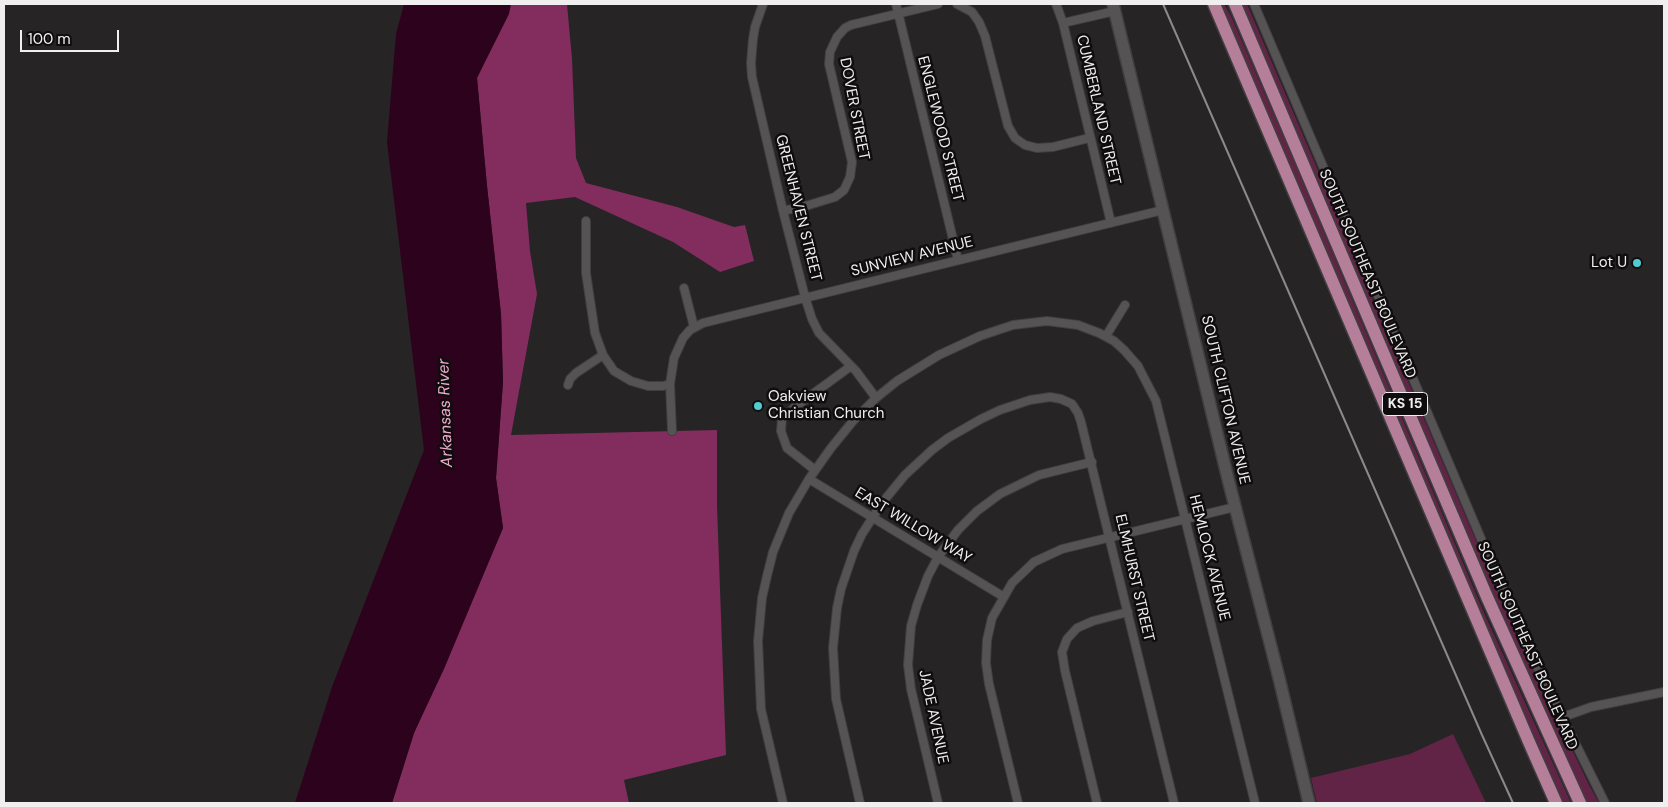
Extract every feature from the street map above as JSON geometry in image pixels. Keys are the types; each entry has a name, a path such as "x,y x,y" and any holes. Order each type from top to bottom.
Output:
{"main road":[{"name":"KS 15","path":"1214,4 1556,803"},
{"name":"SOUTH SOUTHEAST BOULEVARD","path":"1235,4 1487,597 1580,803"}],"street":[{"name":"GREENHAVEN STREET","path":"763,4 755,26 753,39 752,77 783,210 812,319 820,333 852,366 876,398"},
{"name":"ENGLEWOOD STREET","path":"896,4 958,260"},
{"name":"DOVER STREET","path":"783,210 829,200 844,190 848,184 852,162 829,64 830,52 837,37 846,27 938,4"},
{"path":"957,4 972,12 979,22 985,36 1008,126 1015,138 1025,145 1037,148 1053,147 1090,138"},
{"name":"CUMBERLAND STREET","path":"1056,4 1063,23 1111,223"},
{"path":"1254,4 1510,607 1605,803"},
{"path":"1063,23 1114,8"},
{"name":"SOUTH CLIFTON AVENUE","path":"1114,8 1235,508 1309,803"},
{"name":"SUNVIEW AVENUE","path":"694,327 703,322 1163,210"},
{"path":"586,221 587,280 595,333 603,355 614,371 631,381 648,386 670,384"},
{"path":"672,431 670,384 674,358 683,338 694,327 684,288"},
{"path":"1106,336 1125,305"},
{"name":"HEMLOCK AVENUE","path":"783,803 761,709 758,641 766,576 773,552 789,513 830,448 876,398 912,371 939,355 980,336 1013,325 1038,322 1068,323 1106,336 1134,360 1149,385 1156,401 1254,803"},
{"path":"568,385 570,379 576,373 603,355"},
{"path":"815,470 787,448 781,431 782,419 795,407 852,366"},
{"name":"ELMHURST STREET","path":"872,517 905,476 932,450 976,421 1000,410 1030,400 1050,397 1060,398 1072,404 1082,422 1174,803"},
{"name":"JADE AVENUE","path":"938,803 911,690 908,656 910,631 915,611 928,576 938,558 964,523 1000,494 1039,475 1092,462"},
{"name":"EAST WILLOW WAY","path":"809,479 1004,596"},
{"path":"1018,803 989,684 986,662 987,640 992,620 1004,596 1022,572 1037,560 1062,549 1235,508"},
{"path":"860,803 836,699 833,648 837,608 841,590 854,551 872,517"},
{"path":"1097,803 1062,652 1067,638 1077,628 1093,621 1128,612"},
{"path":"1564,717 1592,707 1664,692"}],"shaded area":[{"path":"510,4 567,4 572,59 576,158 586,183 677,207 734,227 745,225 754,261 720,272 673,242 575,197 526,203 530,251 537,294 511,435 717,430 717,506 726,755 624,780 629,803 392,803 414,733 503,528 496,478 503,382 501,314 477,78"},
{"path":"1219,4 1224,4 1231,16 1485,615 1571,803 1563,803 1533,740"},
{"path":"1240,4 1247,4 1509,618 1599,803 1584,803 1537,700"},
{"path":"1453,734 1486,803 1317,803 1311,778 1410,754"}],"water":[{"name":"Arkansas River","path":"404,4 511,4 509,14 477,78 501,314 503,382 496,478 503,528 444,669 414,733 392,803 295,803 332,687 424,450 387,142 396,34"}],"railway":[{"path":"1163,4 1513,803"}],"place":[{"name":"Lot U","path":"1637,263"},
{"name":"Oakview Christian Church","path":"758,406"}]}
